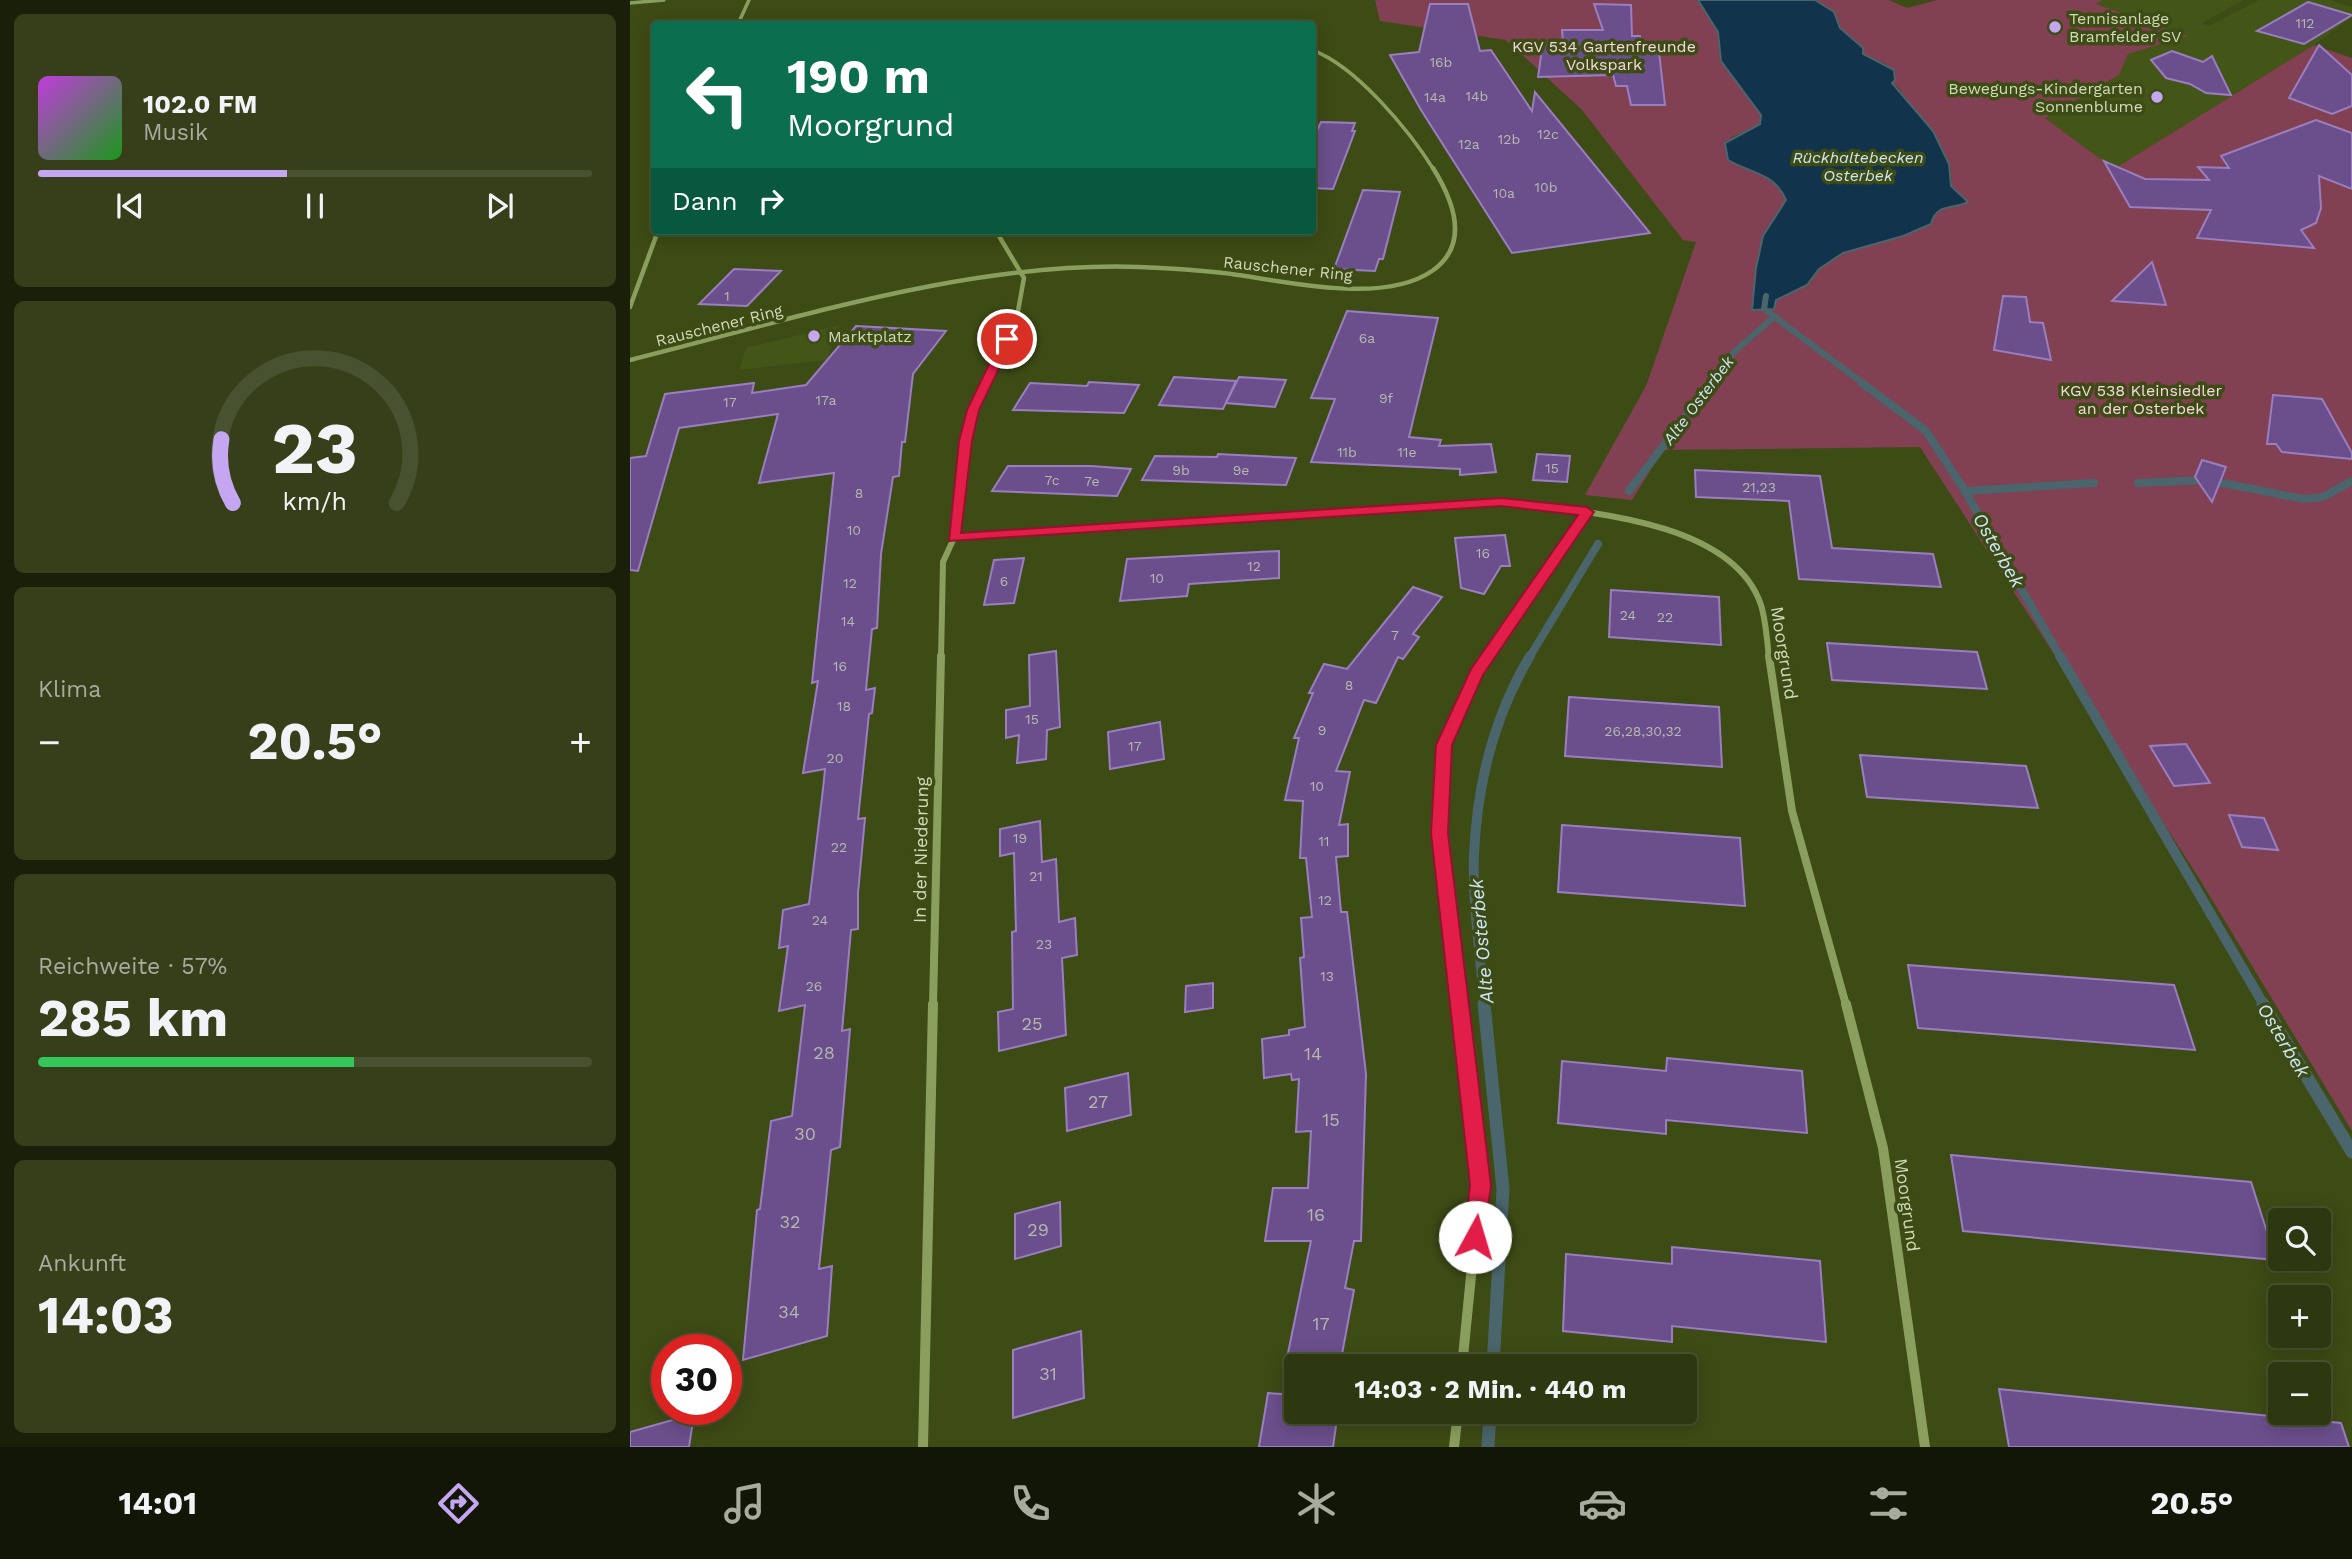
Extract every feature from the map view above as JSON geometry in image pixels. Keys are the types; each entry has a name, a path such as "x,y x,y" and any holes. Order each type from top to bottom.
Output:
{"street":[{"path":"630,3 664,0"},
{"path":"739,21 749,0"},
{"name":"Rauschener Ring","path":"630,360 946,282 1019,269 1100,266 1193,271 1345,288 1401,282 1432,271 1454,244 1454,208 1441,181 1425,156 1339,61 1316,52"},
{"path":"630,307 657,235"},
{"path":"998,235 1019,269"},
{"name":"In der Niederung","path":"923,1447 943,562 954,538 965,441 973,410 1016,322 1024,278 1019,269"},
{"name":"Moorgrund","path":"954,538 1488,503 1587,512 1646,523 1694,540 1737,566 1762,604 1792,811 1857,1043 1882,1148 1925,1447"},
{"path":"1463,1354 1480,1185 1440,833 1444,745 1476,673 1587,512"},
{"path":"1454,1447 1457,1424"}],"shaded area":[{"path":"2102,0 2243,0 2202,23 2209,26 2259,0 2328,0 2352,7 2352,17 2314,45 2114,169 2045,118 2119,75 2128,54 2187,35 2095,4"},
{"name":"Marktplatz","path":"840,325 826,360 739,370 746,348"}],"green space":[{"name":"KGV 538 Kleinsiedler an der Osterbek","path":"1375,0 1698,0 1718,32 1721,61 1761,115 1760,124 1730,138 1735,164 1772,181 1786,200 1782,208 1776,300 1807,285 1819,269 1843,253 1903,236 1931,224 1942,209 1961,205 1961,198 1951,186 1948,160 1933,134 1899,88 1891,83 1886,64 1863,54 1856,41 1840,28 1835,16 1815,0 1889,0 1907,8 1937,0 2102,0 2096,4 2188,36 2128,54 2119,75 2045,118 2114,169 2314,45 2352,58 2352,1131 2197,875 1920,447 1663,450 1632,500 1585,495 1646,386 1696,242 1683,240 1582,110 1506,40 1380,21"}],"water":[{"name":"Rückhaltebecken Osterbek","path":"1698,0 1815,0 1834,12 1840,28 1863,48 1863,54 1894,70 1895,80 1892,83 1933,131 1949,164 1951,186 1968,202 1941,210 1933,217 1931,224 1903,236 1843,253 1819,269 1807,285 1776,300 1774,309 1752,310 1756,268 1763,236 1786,200 1769,179 1728,160 1725,143 1760,124 1761,115 1721,61 1718,32"}],"building":[{"path":"2308,2 2352,15 2304,44 2257,31"},
{"path":"1430,4 1468,4 1480,51 1491,50 1532,111 1535,92 1650,233 1512,253 1421,110 1390,55 1419,52"},
{"path":"1594,4 1631,5 1632,36 1640,36 1640,42 1658,43 1665,105 1631,105 1627,86 1616,86 1613,75 1538,77 1543,42 1563,42 1562,30 1603,30"},
{"path":"2319,45 2352,75 2352,106 2332,114 2289,98"},
{"path":"2172,51 2203,62 2212,56 2231,95 2206,93 2190,84 2166,78 2151,60"},
{"path":"2316,120 2352,133 2352,189 2319,176 2321,208 2316,223 2301,230 2314,248 2197,238 2211,210 2130,207 2104,161 2145,179 2209,180 2198,167 2229,168 2221,156"},
{"path":"1321,122 1355,123 1352,131 1355,131 1333,189 1316,188 1316,133"},
{"path":"1363,190 1400,192 1383,259 1379,259 1375,271 1334,269"},
{"path":"2152,262 2166,305 2112,301"},
{"path":"734,269 781,271 747,306 699,304"},
{"path":"2003,296 2026,297 2030,322 2043,323 2051,360 1994,350"},
{"path":"1347,311 1438,318 1409,437 1441,440 1439,446 1491,444 1496,472 1460,475 1460,469 1311,462 1335,399 1311,398"},
{"path":"856,326 946,331 913,374 899,476 893,477 881,554 877,628 872,629 866,690 875,688 872,713 869,714 858,819 865,818 858,893 858,929 851,930 842,1031 850,1029 840,1147 831,1150 819,1269 832,1266 827,1336 743,1360 757,1210 760,1209 771,1121 792,1116 805,1005 779,1011 788,946 779,948 783,910 809,904 823,789 825,769 803,773 818,681 812,683 834,473 759,483 778,414 679,428 638,571 630,570 630,458 646,456 665,394 754,383 752,393 806,385"},
{"path":"1174,377 1236,381 1223,409 1159,405"},
{"path":"1239,377 1286,380 1275,407 1226,403"},
{"path":"1089,382 1139,385 1124,413 1013,410 1030,383 1087,386"},
{"path":"2273,395 2322,399 2352,453 2352,459 2282,452 2276,444 2267,444"},
{"path":"1218,454 1296,458 1286,485 1142,480 1155,456 1217,457"},
{"path":"1537,454 1570,456 1567,482 1533,480"},
{"path":"2202,460 2226,467 2212,502 2195,477"},
{"path":"1008,466 1131,469 1117,496 992,491"},
{"path":"1695,470 1820,476 1832,548 1933,554 1941,587 1799,579 1789,501 1696,497"},
{"path":"1505,535 1510,566 1501,566 1484,594 1461,588 1455,538"},
{"path":"1279,551 1279,578 1189,584 1187,596 1120,601 1127,559"},
{"path":"1024,558 1014,603 984,605 994,560"},
{"path":"1413,587 1442,597 1413,634 1419,637 1403,659 1398,657 1376,703 1364,700 1336,771 1350,772 1339,825 1348,824 1348,856 1336,857 1341,912 1347,912 1366,1074 1361,1241 1354,1241 1345,1288 1354,1290 1342,1354 1288,1354 1311,1241 1265,1241 1273,1188 1308,1188 1311,1131 1296,1132 1299,1079 1292,1080 1291,1074 1264,1078 1262,1039 1289,1035 1289,1030 1305,1027 1300,958 1304,957 1301,918 1312,917 1306,858 1300,858 1303,801 1285,800 1299,738 1294,738 1313,693 1309,693 1324,664 1347,669"},
{"path":"1611,590 1719,597 1721,645 1609,637"},
{"path":"1827,643 1977,652 1987,689 1832,680"},
{"path":"1056,651 1060,727 1047,730 1046,759 1017,763 1019,735 1006,738 1006,710 1030,706 1029,655"},
{"path":"1569,697 1719,707 1722,767 1565,756"},
{"path":"1160,722 1164,759 1110,769 1108,732"},
{"path":"2186,744 2210,783 2174,786 2150,746"},
{"path":"1860,755 2026,766 2038,808 1867,797"},
{"path":"2229,815 2264,818 2278,850 2242,847"},
{"path":"1040,821 1042,862 1056,859 1059,922 1075,918 1077,955 1062,958 1066,1035 999,1051 998,1012 1013,1009 1012,932 1016,931 1014,853 1000,856 1000,829"},
{"path":"1562,825 1740,838 1745,906 1558,892"},
{"path":"1908,965 2174,985 2195,1050 1918,1028"},
{"path":"1213,983 1213,1008 1185,1012 1186,986"},
{"path":"1667,1058 1802,1071 1807,1133 1666,1120 1666,1134 1558,1123 1562,1061 1666,1071"},
{"path":"1128,1073 1131,1115 1067,1131 1065,1088"},
{"path":"1951,1155 2251,1182 2268,1235 2268,1259 1963,1231"},
{"path":"1060,1202 1061,1246 1015,1259 1015,1214"},
{"path":"1672,1247 1820,1261 1826,1342 1672,1326 1672,1342 1563,1331 1566,1254 1672,1264"},
{"path":"1081,1331 1084,1398 1013,1418 1013,1350"},
{"path":"1999,1389 2268,1416 2268,1425 2341,1423 2349,1447 2009,1447"},
{"path":"1268,1393 1284,1394 1284,1424 1336,1424 1333,1447 1259,1447"},
{"path":"655,1425 692,1425 689,1447 630,1447 630,1432"}],"waterway":[{"name":"Osterbek","path":"1766,296 1764,309 1774,317"},
{"name":"Alte Osterbek","path":"1710,384 1734,352 1774,317"},
{"name":"Osterbek","path":"1774,317 1864,384"},
{"name":"Alte Osterbek","path":"1629,491 1711,383"},
{"name":"Osterbek","path":"1862,383 1926,431 1965,491"},
{"path":"2138,483 2207,480 2304,499 2323,497 2352,481"},
{"path":"1965,491 2094,483"},
{"name":"Osterbek","path":"1965,491 2061,658"},
{"name":"Alte Osterbek","path":"1529,658 1598,544"},
{"name":"Alte Osterbek","path":"1484,1005 1474,874 1479,803 1497,727 1530,656"},
{"name":"Osterbek","path":"2060,656 2264,1005"},
{"name":"Alte Osterbek","path":"1484,1004 1503,1189 1494,1354"},
{"name":"Osterbek","path":"2263,1004 2352,1152"},
{"name":"Alte Osterbek","path":"1488,1447 1489,1424"}],"place":[{"name":"Tennisanlage Bramfelder SV","path":"2055,27"},
{"name":"Bewegungs-Kindergarten Sonnenblume","path":"2157,97"},
{"name":"Marktplatz","path":"814,336"}],"route":[{"path":"1007,339 979,392 973,410 965,441 954,538 1408,506 1501,502 1587,512 1476,673 1444,745 1440,833 1480,1185 1475,1237"}],"park label":[{"name":"KGV 534 Gartenfreunde Volkspark","path":"1604,55"}]}
